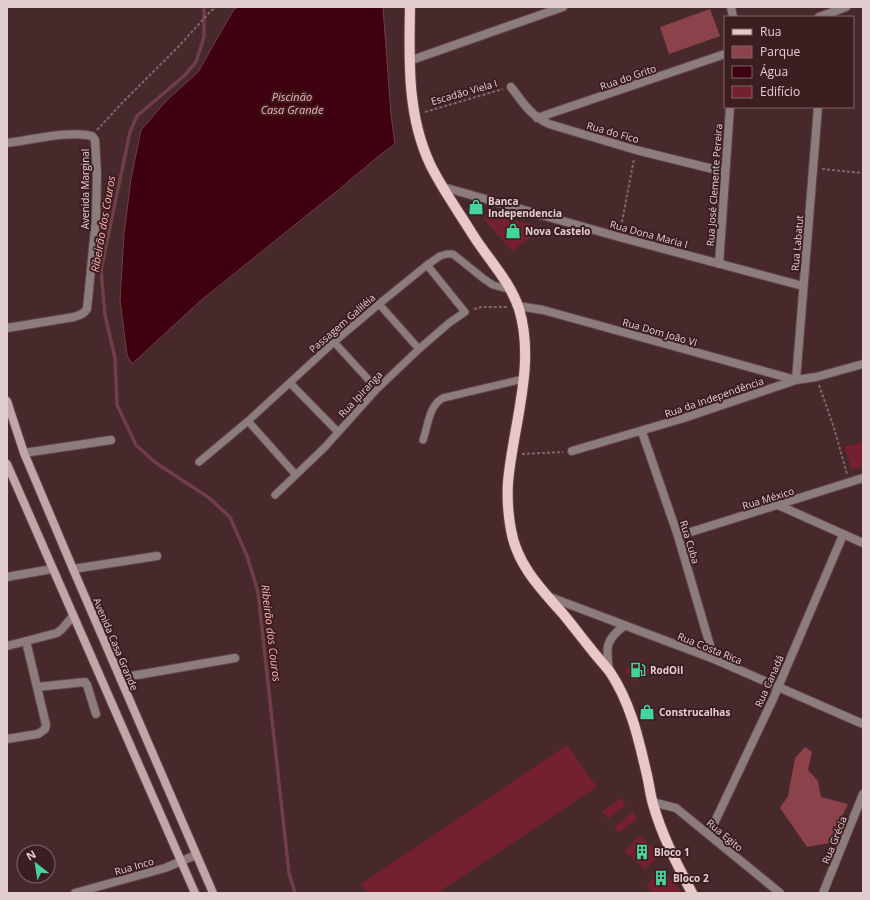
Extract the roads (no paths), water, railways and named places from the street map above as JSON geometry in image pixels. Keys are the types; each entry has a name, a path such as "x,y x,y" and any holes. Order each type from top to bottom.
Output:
{"main road":[{"path":"410,7 409,61 412,101 415,119 422,143 430,164 443,187 510,290 518,306 524,340 525,362 508,483 508,510 516,552 527,572 609,670 630,711 646,772 652,802 674,859 692,893"},
{"name":"Avenida Casa Grande","path":"7,401 24,453 213,893"},
{"path":"7,464 195,893"}],"street":[{"path":"409,61 544,10 563,7"},
{"path":"823,16 846,7"},
{"name":"Rua do Grito","path":"537,118 724,54"},
{"name":"Rua do Fico","path":"511,87 537,118 549,124 636,150 725,172"},
{"name":"Rua José Clemente Pereira","path":"719,264 730,108"},
{"name":"Rua Labatut","path":"796,380 818,108"},
{"name":"Avenida Marginal","path":"7,143 71,134 85,134 92,136 95,140 97,174 96,220 87,309 81,315 74,317 7,328"},
{"name":"Rua Dona Maria I","path":"443,187 803,286"},
{"name":"Rua Dom João VI","path":"518,306 543,310 796,380"},
{"name":"Rua da Independência","path":"572,451 642,432 796,380 816,377 863,364"},
{"name":"Rua Cuba","path":"642,432 678,536 714,659"},
{"path":"24,453 111,440"},
{"name":"Rua México","path":"678,536 863,478"},
{"path":"778,505 863,543"},
{"name":"Rua Canadá","path":"709,834 778,686 843,535"},
{"path":"73,569 157,556"},
{"path":"7,577 52,569"},
{"name":"Rua Costa Rica","path":"547,596 714,659 863,724"},
{"path":"7,646 57,633 62,630 73,616"},
{"path":"609,670 606,652 608,642 614,633 624,626"},
{"path":"7,739 38,734 45,729 46,725 26,641"},
{"path":"120,678 235,658"},
{"path":"37,687 82,681 87,685 96,714"},
{"name":"Rua Grécia","path":"823,893 863,794"},
{"name":"Rua Egito","path":"652,802 676,808 780,893"},
{"name":"Rua Inco","path":"75,893 165,868 196,854"}],"lane":[{"name":"Passagem Galiléia","path":"199,462 248,421 334,342 427,265 440,256 453,254 484,280 493,285 510,290"},
{"name":"Rua Ipiranga","path":"275,495 325,447 377,389 419,349 449,323 465,312 427,265"},
{"path":"379,304 419,349"},
{"path":"334,342 377,389"},
{"path":"423,440 434,406 439,400 523,379"},
{"path":"290,383 338,432"},
{"path":"248,421 296,475"}],"water":[{"name":"Piscinão Casa Grande","path":"239,7 383,7 391,115 395,144 199,302 132,364 127,355 120,300 124,234 131,179 141,130 166,101 198,72 234,9"}],"waterway":[{"name":"Ribeirão dos Couros","path":"204,7 204,37 196,62 185,75 137,116 130,132 101,270 105,315 115,358 117,405 136,445 156,463 208,497 230,517 247,556 258,592 289,873 295,893"}],"place":[{"name":"Banca Independencia","path":"476,207"},
{"name":"Nova Castelo","path":"513,231"},
{"name":"RodOil","path":"638,670"},
{"name":"Construcalhas","path":"647,712"},
{"name":"Bloco 1","path":"642,852"},
{"name":"Bloco 2","path":"661,878"}]}
